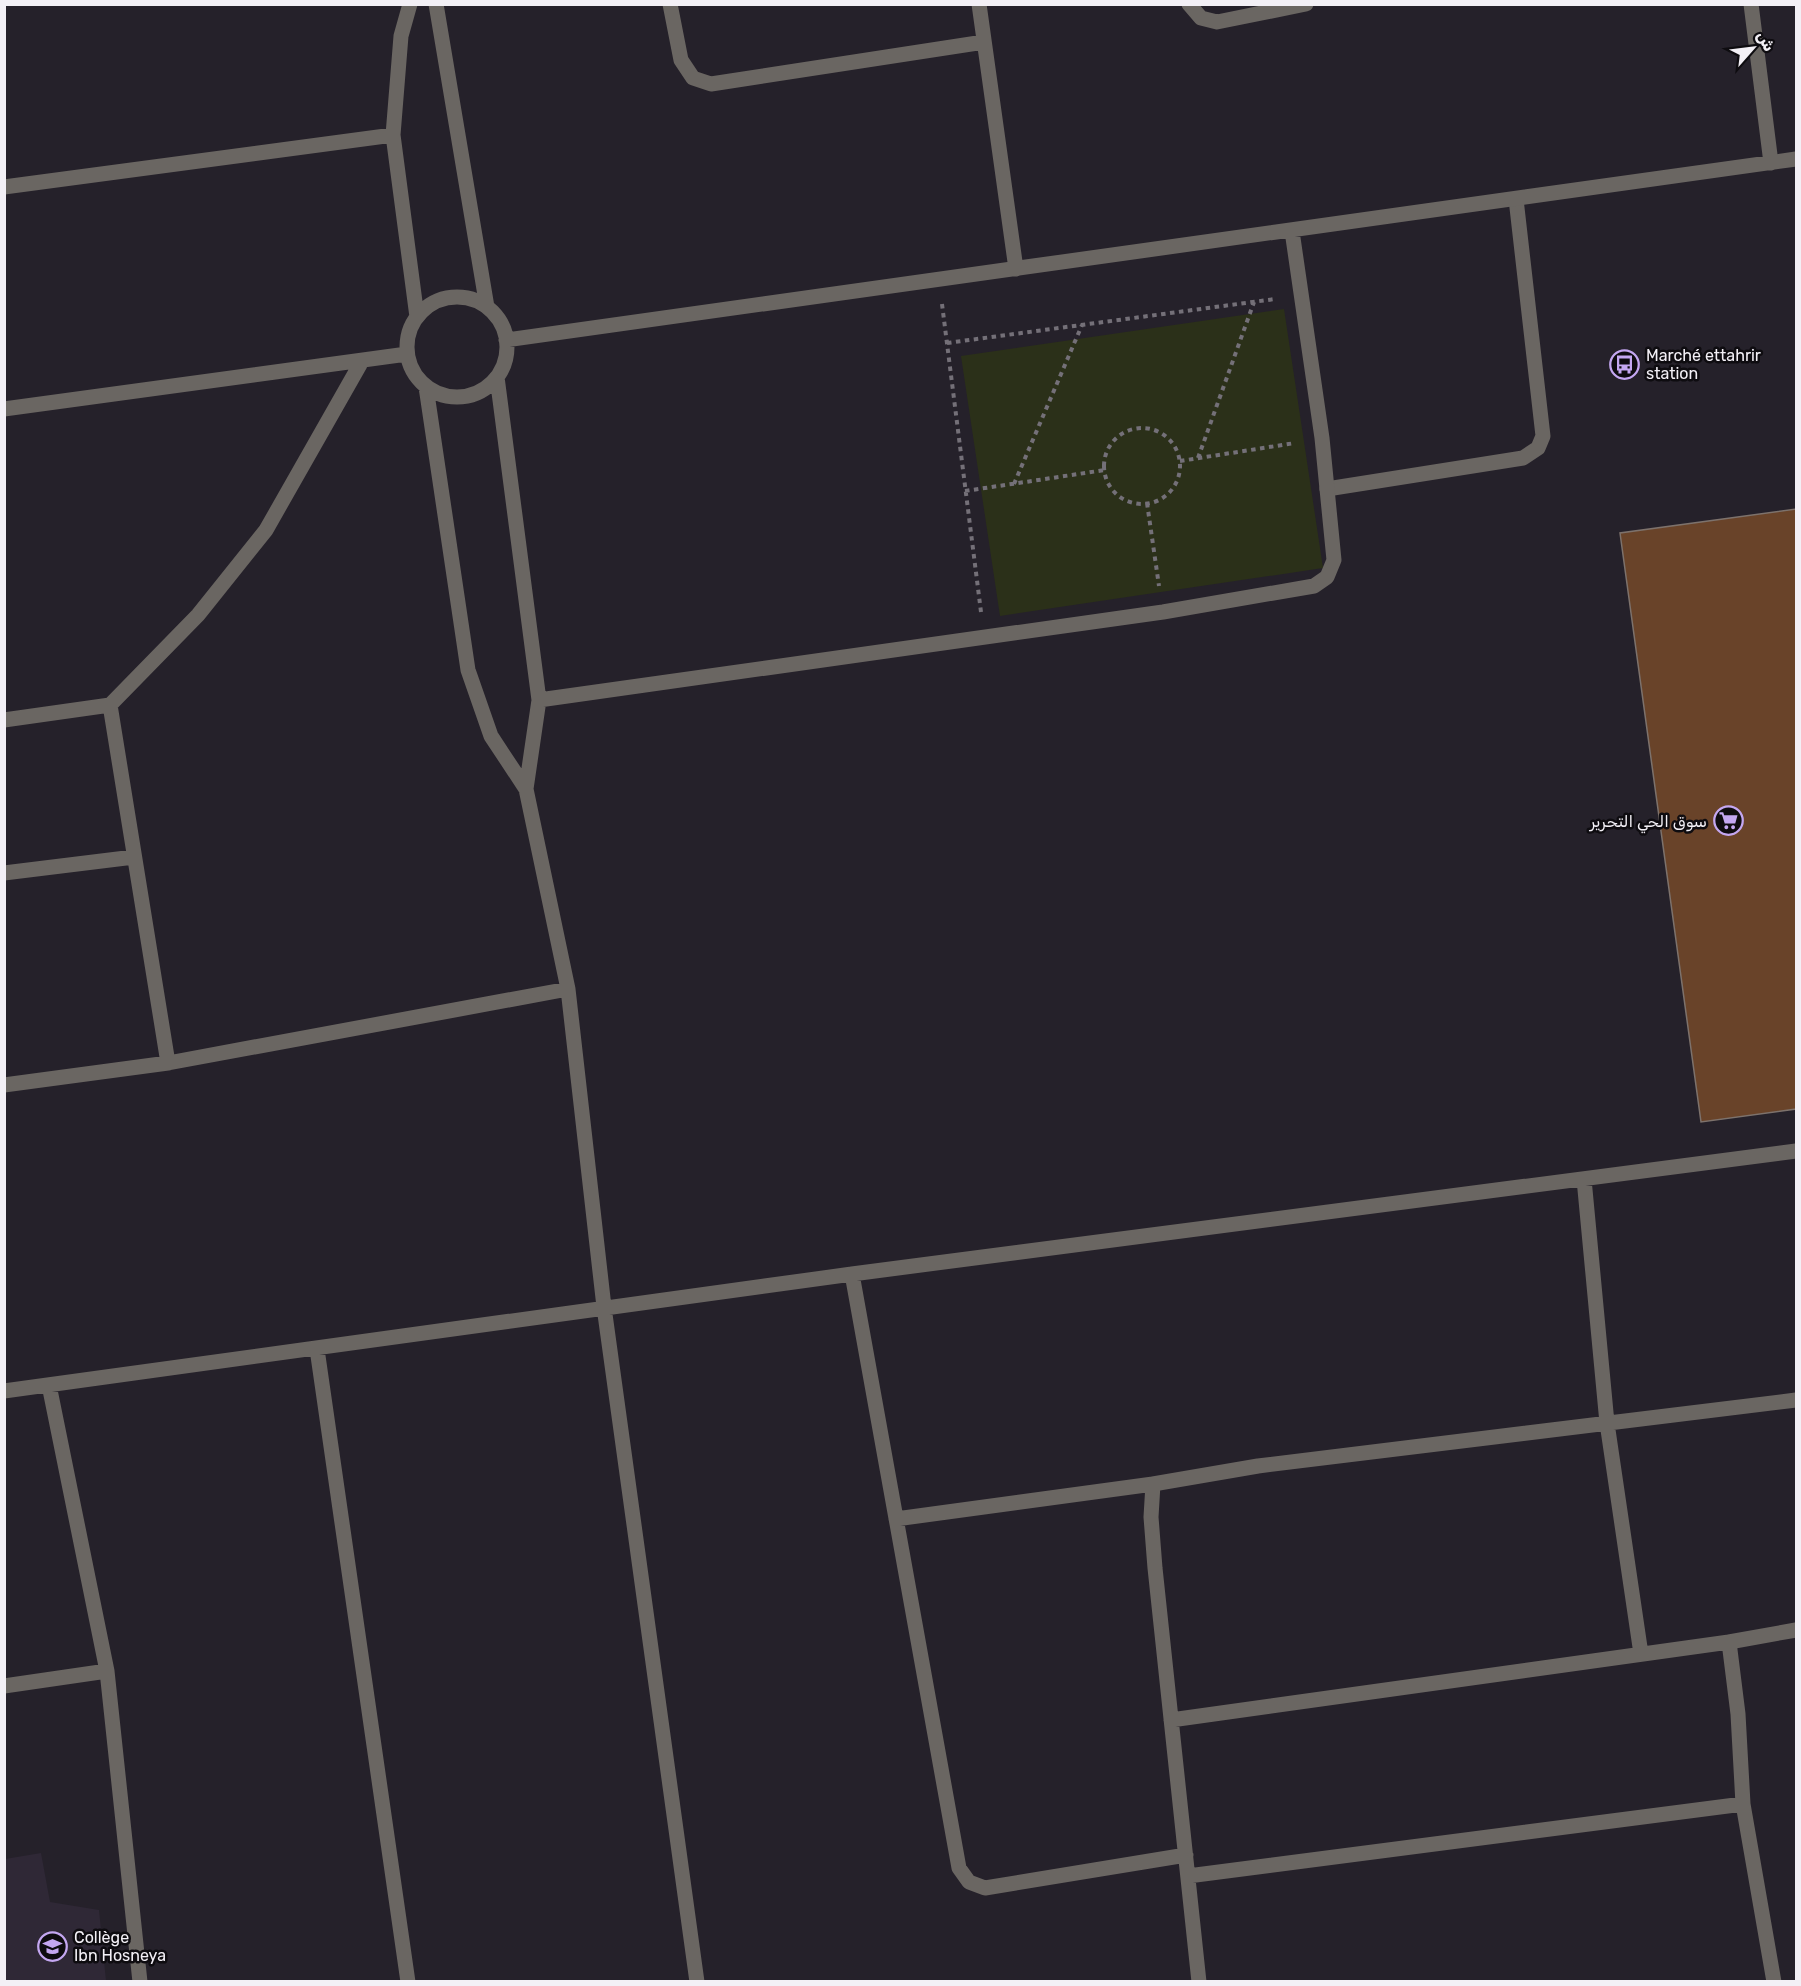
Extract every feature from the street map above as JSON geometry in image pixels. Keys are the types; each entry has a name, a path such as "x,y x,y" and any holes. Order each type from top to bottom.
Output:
{"street":[{"path":"410,4 401,36 393,135 417,316"},
{"path":"436,4 487,307"},
{"path":"670,4 681,60 693,78 711,84 984,42"},
{"path":"979,4 1016,269"},
{"path":"1189,4 1201,18 1217,21 1306,4"},
{"path":"1751,4 1772,163"},
{"path":"4,187 393,135"},
{"path":"506,340 1797,159"},
{"path":"1327,489 1523,458 1538,448 1543,436 1516,199"},
{"path":"539,700 1163,612 1314,586 1327,577 1334,560 1322,438 1292,231"},
{"path":"449,298 469,298 487,307 500,322 506,340 505,360 497,378 483,391 464,398 444,396 426,387 413,373 407,354 408,335 417,316 431,304 449,298"},
{"path":"4,409 362,362 407,354"},
{"path":"4,720 110,705 198,615 266,530 362,362"},
{"path":"497,378 539,700 526,789 568,989 604,1307 697,1982"},
{"path":"426,387 468,670 490,736 526,789"},
{"path":"110,705 168,1063"},
{"path":"4,873 134,857"},
{"path":"4,1085 168,1063 568,989"},
{"path":"4,1391 604,1307 1797,1151"},
{"path":"1584,1179 1607,1423 1641,1654"},
{"path":"852,1274 958,1868 969,1882 985,1888 1186,1855"},
{"path":"317,1348 408,1982"},
{"path":"49,1385 107,1671 140,1982"},
{"path":"896,1520 1153,1484 1258,1466 1797,1400"},
{"path":"1153,1484 1152,1527 1199,1982"},
{"path":"1171,1720 1729,1642 1797,1630"},
{"path":"1729,1642 1738,1714 1743,1804 1774,1982"},
{"path":"4,1686 107,1671"},
{"path":"1188,1876 1743,1804"}],"path":[{"path":"938,280 984,637"},
{"path":"947,344 1302,295"},
{"path":"1198,458 1254,302"},
{"path":"1014,484 1082,325"},
{"path":"1137,428 1152,429 1165,435 1176,447 1180,461 1179,476 1172,489 1161,499 1147,503 1132,502 1119,496 1110,484 1105,470 1106,455 1112,442 1123,432 1137,428"},
{"path":"1180,461 1322,438"},
{"path":"965,491 1105,470"},
{"path":"1147,503 1163,612"}],"shaded area":[{"name":"Collège Ibn Hosneya","path":"41,1853 50,1902 99,1910 106,1981 5,1981 5,1859"}],"green space":[{"path":"1284,309 1323,568 1000,616 961,356"}],"building":[{"name":"سوق الحي التحرير","path":"1796,509 1796,1109 1701,1122 1620,533"}],"place":[{"name":"Marché ettahrir station","path":"1625,364"},
{"name":"سوق الحي التحرير","path":"1728,821"},
{"name":"Collège Ibn Hosneya","path":"53,1946"}]}
